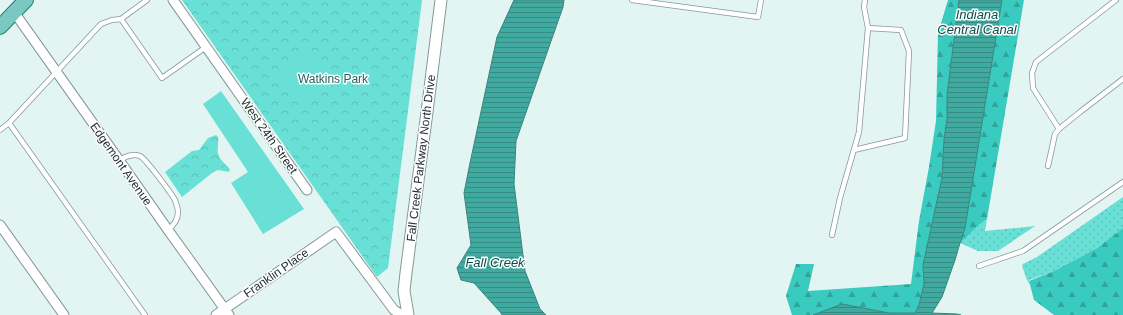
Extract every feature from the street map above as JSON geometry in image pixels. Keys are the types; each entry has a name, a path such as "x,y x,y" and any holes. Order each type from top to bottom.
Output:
{"main road":[{"path":"0,27 26,0"}],"street":[{"name":"West 24th Street","path":"173,0 307,190"},
{"name":"Fall Creek Parkway North Drive","path":"408,315 404,290 441,0"},
{"name":"Edgemont Avenue","path":"14,12 226,312"},
{"path":"0,225 64,315"},
{"name":"Franklin Place","path":"216,315 226,312 336,232 394,310 402,315"}],"lane":[{"path":"0,130 101,24 112,20 121,19 147,0"},
{"path":"632,0 758,17 761,0"},
{"path":"676,6 677,0"},
{"path":"832,234 840,198 859,132 868,28 864,7 865,0"},
{"path":"1059,129 1033,88 1032,73 1036,62 1116,0"},
{"path":"121,19 162,78 206,47"},
{"path":"854,150 904,138 909,51 901,30 868,28"},
{"path":"1048,166 1055,134 1059,129 1123,79"},
{"path":"9,122 144,315"},
{"path":"120,160 135,155 146,161 175,200 178,212 174,225 168,230"},
{"path":"979,266 1023,251 1123,182"}],"green space":[{"name":"Watkins Park","path":"182,0 422,0 388,268 377,277"},
{"path":"948,0 959,0 947,95 947,119 944,139 942,178 923,265 924,284 919,305 915,313 889,313 842,304 815,315 792,315 786,296 796,264 814,264 808,291 911,284 919,221 936,121 938,33"},
{"path":"1002,0 1024,0 987,219 960,243 965,227"},
{"path":"308,52 323,66 326,72 325,83 322,89 316,94 304,101 296,102 285,87 282,76 283,71 291,58 298,54"},
{"path":"221,91 304,209 263,234 231,183 248,172 203,104"},
{"path":"216,135 218,137 219,155 230,169 229,172 218,170 212,173 182,197 165,172 192,151 199,150 208,138"},
{"path":"1123,197 1123,228 1097,248 1054,271 1029,280 1030,285 1022,266 1023,264 1037,257"},
{"path":"987,219 985,231 1035,226 998,251 978,251 960,243"},
{"path":"1123,228 1123,315 1054,315 1034,300 1029,281 1054,271 1097,248"}],"water":[{"name":"Fall Creek","path":"514,0 564,0 563,7 516,141 514,184 525,271 540,309 546,315 502,315 474,283 461,280 457,268 471,245 464,193 470,163 497,37"},
{"name":"Indiana Central Canal","path":"959,0 1002,0 965,228 942,297 932,313 961,315 813,315 842,304 889,313 915,313 919,305 924,284 923,265 942,178 944,139 947,119 947,95"}]}
